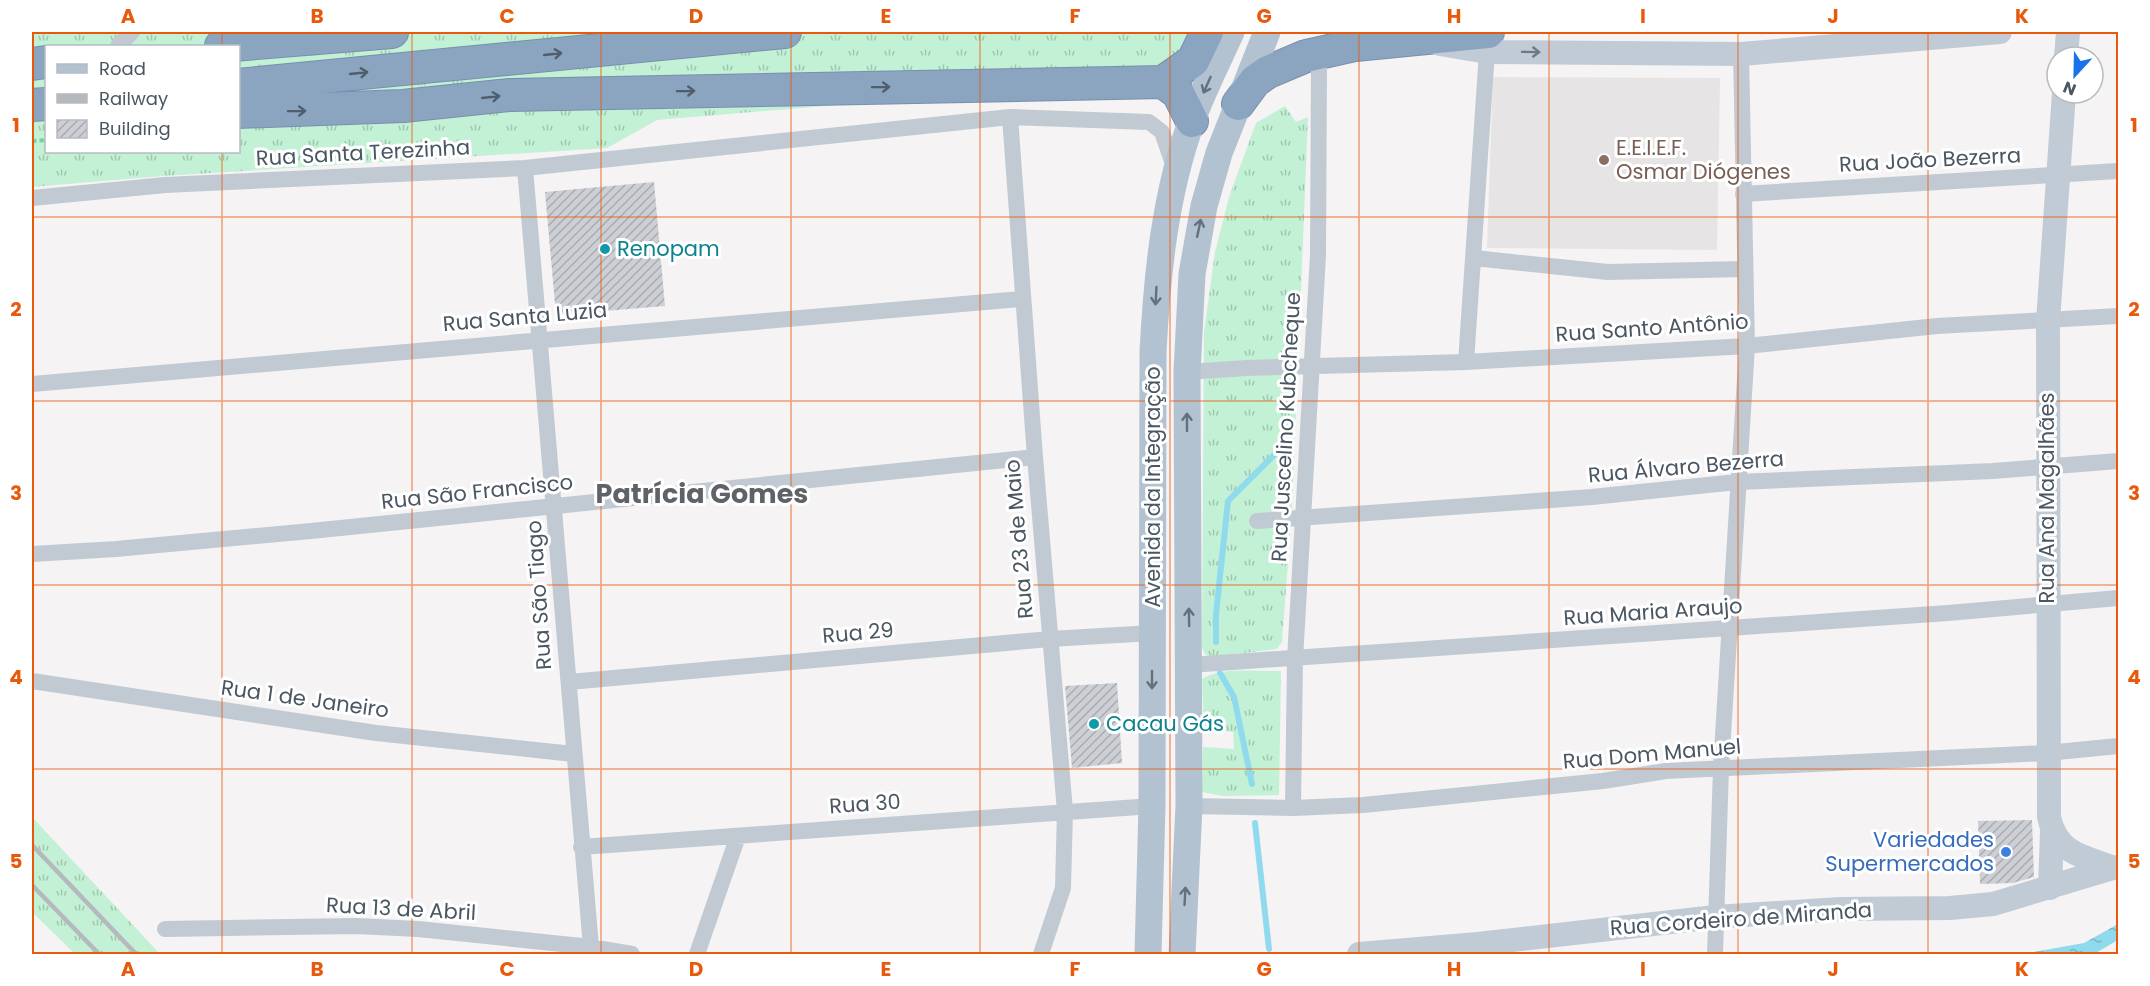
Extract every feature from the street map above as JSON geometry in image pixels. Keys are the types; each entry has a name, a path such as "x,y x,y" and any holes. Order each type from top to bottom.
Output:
{"highway":[{"path":"210,45 266,32"},
{"path":"233,45 392,32"},
{"path":"240,85 785,32"},
{"path":"240,112 403,106 510,95 1163,82 1193,61 1207,32"},
{"path":"1238,104 1255,81 1268,72 1332,42 1411,40 1488,42"},
{"path":"1163,82 1178,93 1192,121"}],"main road":[{"name":"Avenida da Integração","path":"1148,954 1152,806 1153,352 1156,286 1177,176 1192,121 1231,32"},
{"name":"Avenida da Integração","path":"1182,954 1189,806 1187,327 1197,240 1219,153 1267,32"}],"street":[{"path":"119,45 132,32"},
{"path":"1466,362 1488,42 1741,54 2000,32"},
{"name":"Rua Juscelino Kubcheque","path":"1293,808 1295,659 1318,255 1319,65 1332,42"},
{"path":"1715,954 1721,768 1747,346 1741,54"},
{"name":"Rua Ana Magalhães","path":"2050,888 2052,832 2049,817 2047,753 2048,321 2063,105"},
{"path":"1010,117 1149,122 1162,132 1177,176"},
{"name":"Rua Santa Terezinha","path":"32,198 165,185 525,168 1010,117"},
{"name":"Rua 23 de Maio","path":"1010,117 1022,299 1065,811 1063,888 1041,954"},
{"name":"Rua São Tiago","path":"525,168 538,339 555,507 580,847 591,947"},
{"name":"Rua João Bezerra","path":"1743,194 2118,171"},
{"path":"1474,258 1608,272 1745,269"},
{"name":"Rua Santa Luzia","path":"32,384 1022,299"},
{"name":"Rua Santo Antônio","path":"1187,372 1466,362 1747,346 1937,326 2118,316"},
{"name":"Rua São Francisco","path":"32,554 116,549 555,507 1035,457"},
{"name":"Rua Álvaro Bezerra","path":"1257,521 1592,497 1737,482 1993,471 2118,460"},
{"name":"Rua Maria Araujo","path":"1189,665 1729,629 2118,598"},
{"name":"Rua 29","path":"569,682 1050,639 1152,633"},
{"name":"Rua 1 de Janeiro","path":"32,681 376,733 573,754"},
{"name":"Rua Dom Manuel","path":"1189,806 1293,808 1364,805 1603,781 1666,771 2047,753 2118,746"},
{"name":"Rua 30","path":"580,847 1152,806"},
{"path":"2052,832 2057,842 2070,850 2115,867"},
{"path":"697,954 738,836"},
{"name":"Rua Cordeiro de Miranda","path":"1359,954 1478,944 1715,917 1840,909 1950,908 1993,903 2115,867"},
{"name":"Rua 13 de Abril","path":"165,929 356,926 418,929 591,947 632,954"}],"shaded area":[{"name":"E.E.I.E.F. Osmar Diógenes","path":"1493,77 1720,78 1717,250 1487,248"}],"green space":[{"path":"32,32 1205,32 1181,60 1103,83 657,120 607,148 163,176 32,187"},
{"path":"1285,106 1296,122 1308,117 1292,508 1282,642 1277,649 1211,657 1205,654 1202,647 1204,332 1215,252 1229,197 1256,123"},
{"path":"1281,671 1279,795 1223,796 1202,792 1203,747 1234,749 1233,732 1204,728 1202,679 1220,672"},
{"path":"32,817 160,954 75,954 32,912"}],"water":[{"path":"2118,924 2118,940 2094,954 2022,954 2084,943"}],"building":[{"name":"Renopam","path":"654,182 665,306 556,315 545,192"},
{"name":"Cacau Gás","path":"1117,683 1122,763 1072,768 1065,686"},
{"name":"Variedades Supermercados","path":"2032,820 2034,877 2013,883 1980,884 1978,821"}],"waterway":[{"path":"1216,642 1216,614 1228,501 1281,448"},
{"path":"1220,673 1234,697 1252,784"},
{"path":"1255,823 1269,949"}],"railway":[{"path":"32,845 136,954"},
{"path":"32,885 99,954"}],"place":[{"name":"E.E.I.E.F. Osmar Diógenes","path":"1604,160"},
{"name":"Renopam","path":"605,249"},
{"name":"Cacau Gás","path":"1094,724"},
{"name":"Variedades Supermercados","path":"2006,852"}],"district":[{"name":"Patrícia Gomes","path":"702,494"}]}
